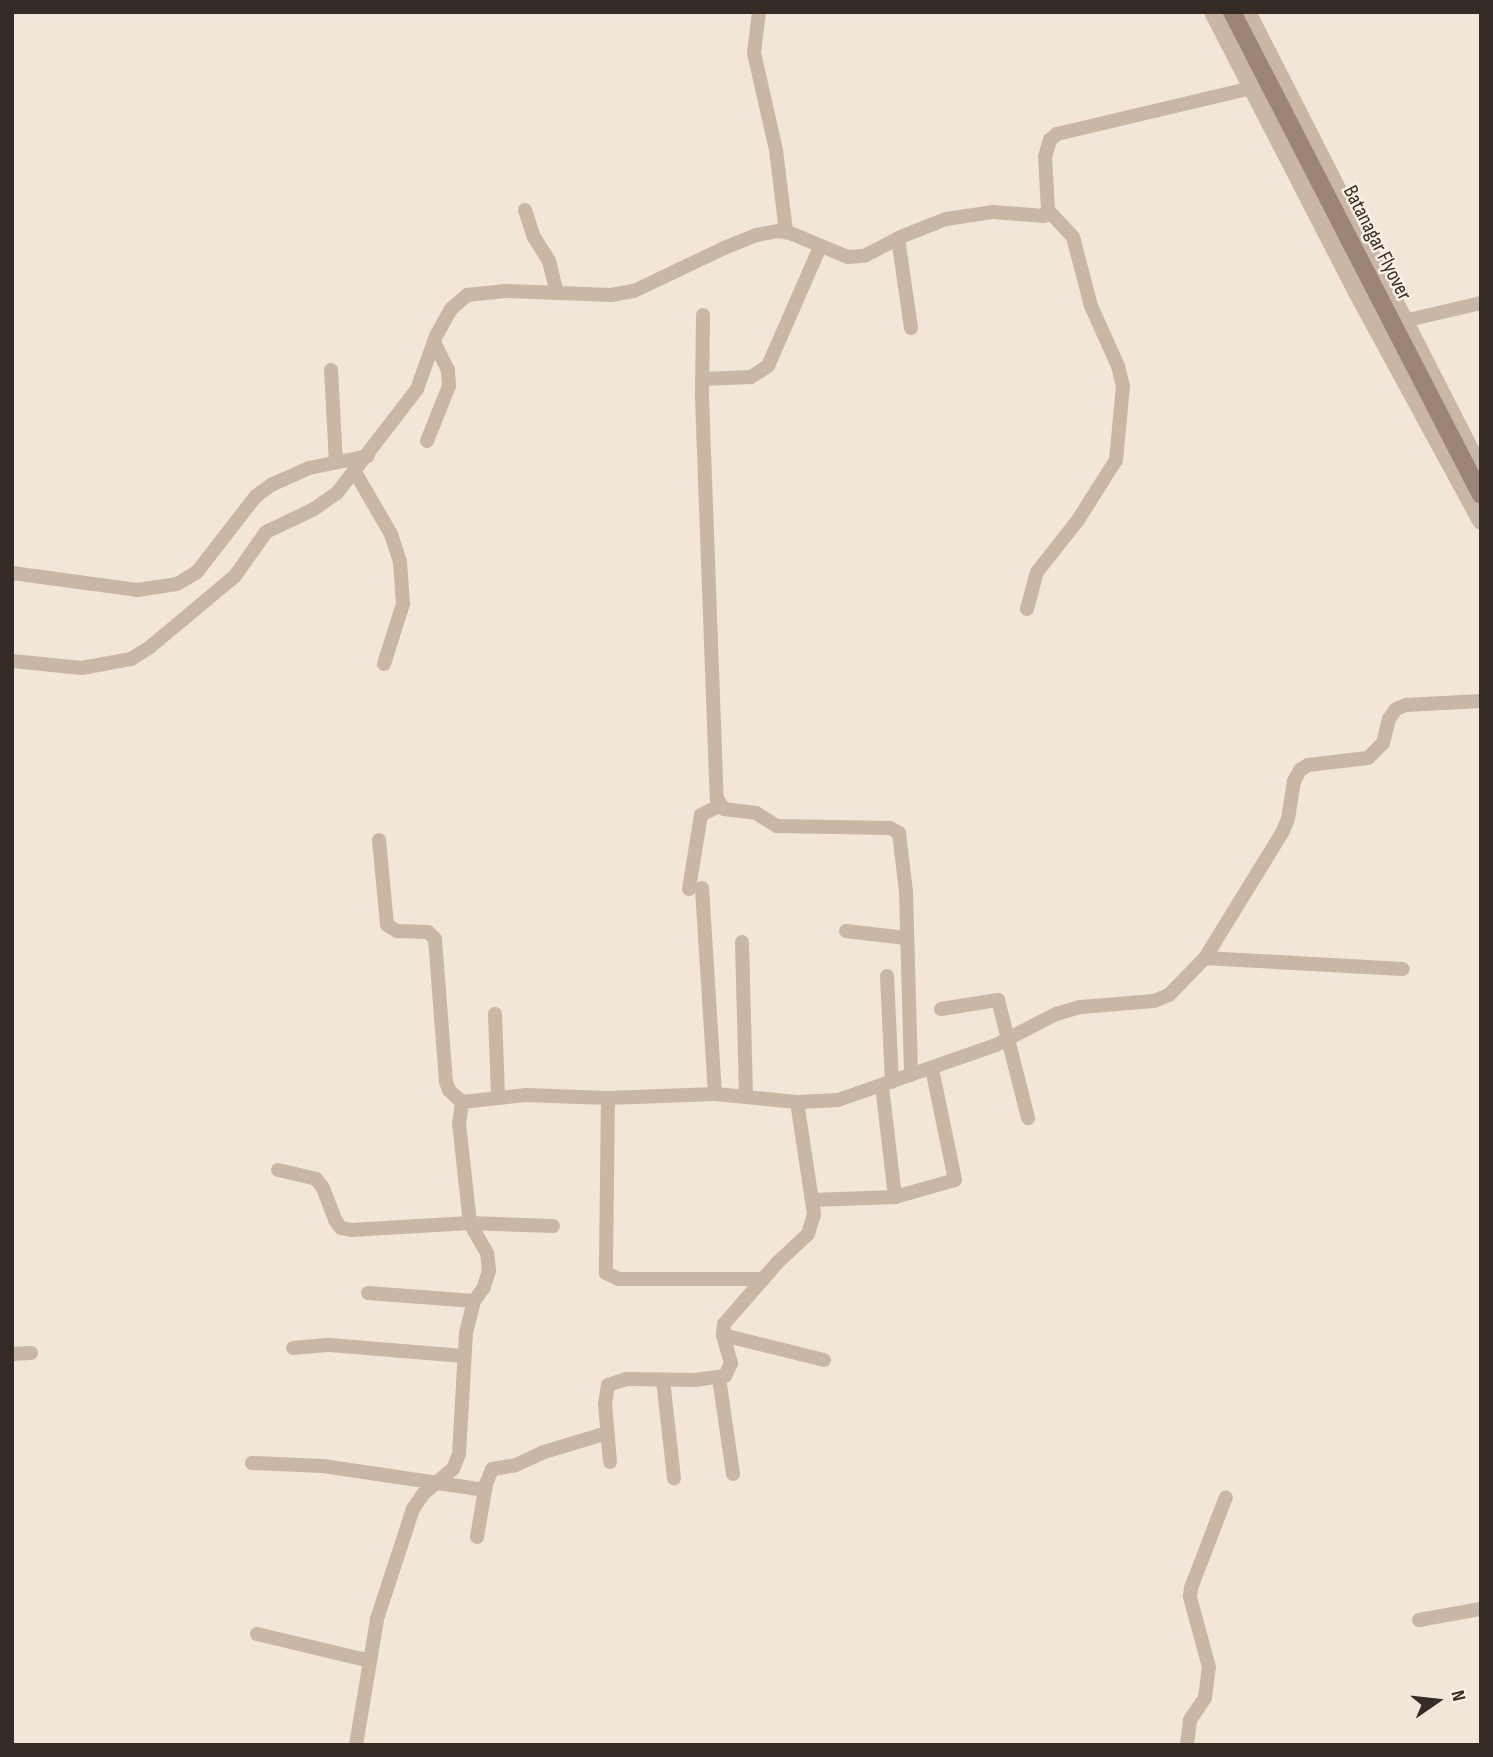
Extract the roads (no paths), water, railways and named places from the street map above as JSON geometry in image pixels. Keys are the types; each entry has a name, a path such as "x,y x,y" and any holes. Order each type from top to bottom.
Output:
{"main road":[{"name":"Batanagar Flyover","path":"1232,12 1481,495"}],"street":[{"path":"760,12 754,53 776,150 786,232"},
{"path":"1213,12 1481,521"},
{"path":"1247,12 1481,471"},
{"path":"12,661 82,667 131,659 150,647 235,576 266,532 314,509 337,493 417,389 434,342 451,309 467,295 506,292 611,295 634,291 755,235 786,232 848,257 864,256 898,238 946,219 993,212 1037,218 1047,215 1045,157 1050,140 1057,134 1252,88"},
{"path":"525,210 534,237 549,261 557,293"},
{"path":"1027,609 1037,572 1078,520 1116,460 1123,386 1118,366 1091,306 1073,237 1048,210"},
{"path":"898,238 911,328"},
{"path":"702,379 751,377 768,366 820,247"},
{"path":"1404,320 1481,303"},
{"path":"703,316 702,379 719,806"},
{"path":"428,441 449,386 447,370 434,342"},
{"path":"331,370 336,462"},
{"path":"12,573 137,590 177,584 197,572 214,554 256,496 288,475 368,456"},
{"path":"355,472 391,534 400,562 402,604 384,664"},
{"path":"379,840 387,925 397,932 428,932 435,939 446,1082 449,1090 463,1102 498,1097 608,1098 715,1094 797,1102 838,1100 932,1069 1008,1038 1056,1014 1081,1007 1154,1001 1170,995 1205,958 1282,833 1288,819 1294,781 1300,770 1308,765 1368,758 1383,743 1389,719 1396,709 1406,705 1481,701"},
{"path":"715,1094 695,888 701,815 719,806 757,813 769,823 789,828 895,829 902,840 904,851 911,1074"},
{"path":"846,931 906,937"},
{"path":"741,942 746,1097"},
{"path":"1205,958 1403,969"},
{"path":"887,976 887,1084 895,1197"},
{"path":"941,1009 998,1000 1028,1118"},
{"path":"495,1014 498,1097"},
{"path":"812,1200 895,1197 955,1180 932,1069"},
{"path":"608,1098 606,1273 620,1279 763,1279"},
{"path":"356,1745 377,1619 413,1509 423,1494 453,1469 459,1454 469,1314 484,1287 489,1271 487,1254 470,1223 459,1124 463,1102"},
{"path":"610,1462 605,1404 608,1385 627,1379 719,1378 730,1370 731,1363 723,1335 728,1318 808,1234 814,1224 797,1102"},
{"path":"278,1170 316,1180 323,1188 335,1220 341,1228 351,1230 470,1223 553,1226"},
{"path":"368,1293 474,1301"},
{"path":"723,1335 824,1360"},
{"path":"293,1348 330,1345 464,1356"},
{"path":"12,1354 31,1353"},
{"path":"719,1378 733,1474"},
{"path":"663,1380 674,1478"},
{"path":"477,1537 485,1490 492,1469 516,1465 544,1452 607,1433"},
{"path":"252,1463 323,1466 485,1490"},
{"path":"1187,1745 1190,1720 1205,1698 1209,1667 1190,1597 1191,1588 1226,1497"},
{"path":"1419,1620 1481,1609"},
{"path":"257,1634 370,1661"}]}
